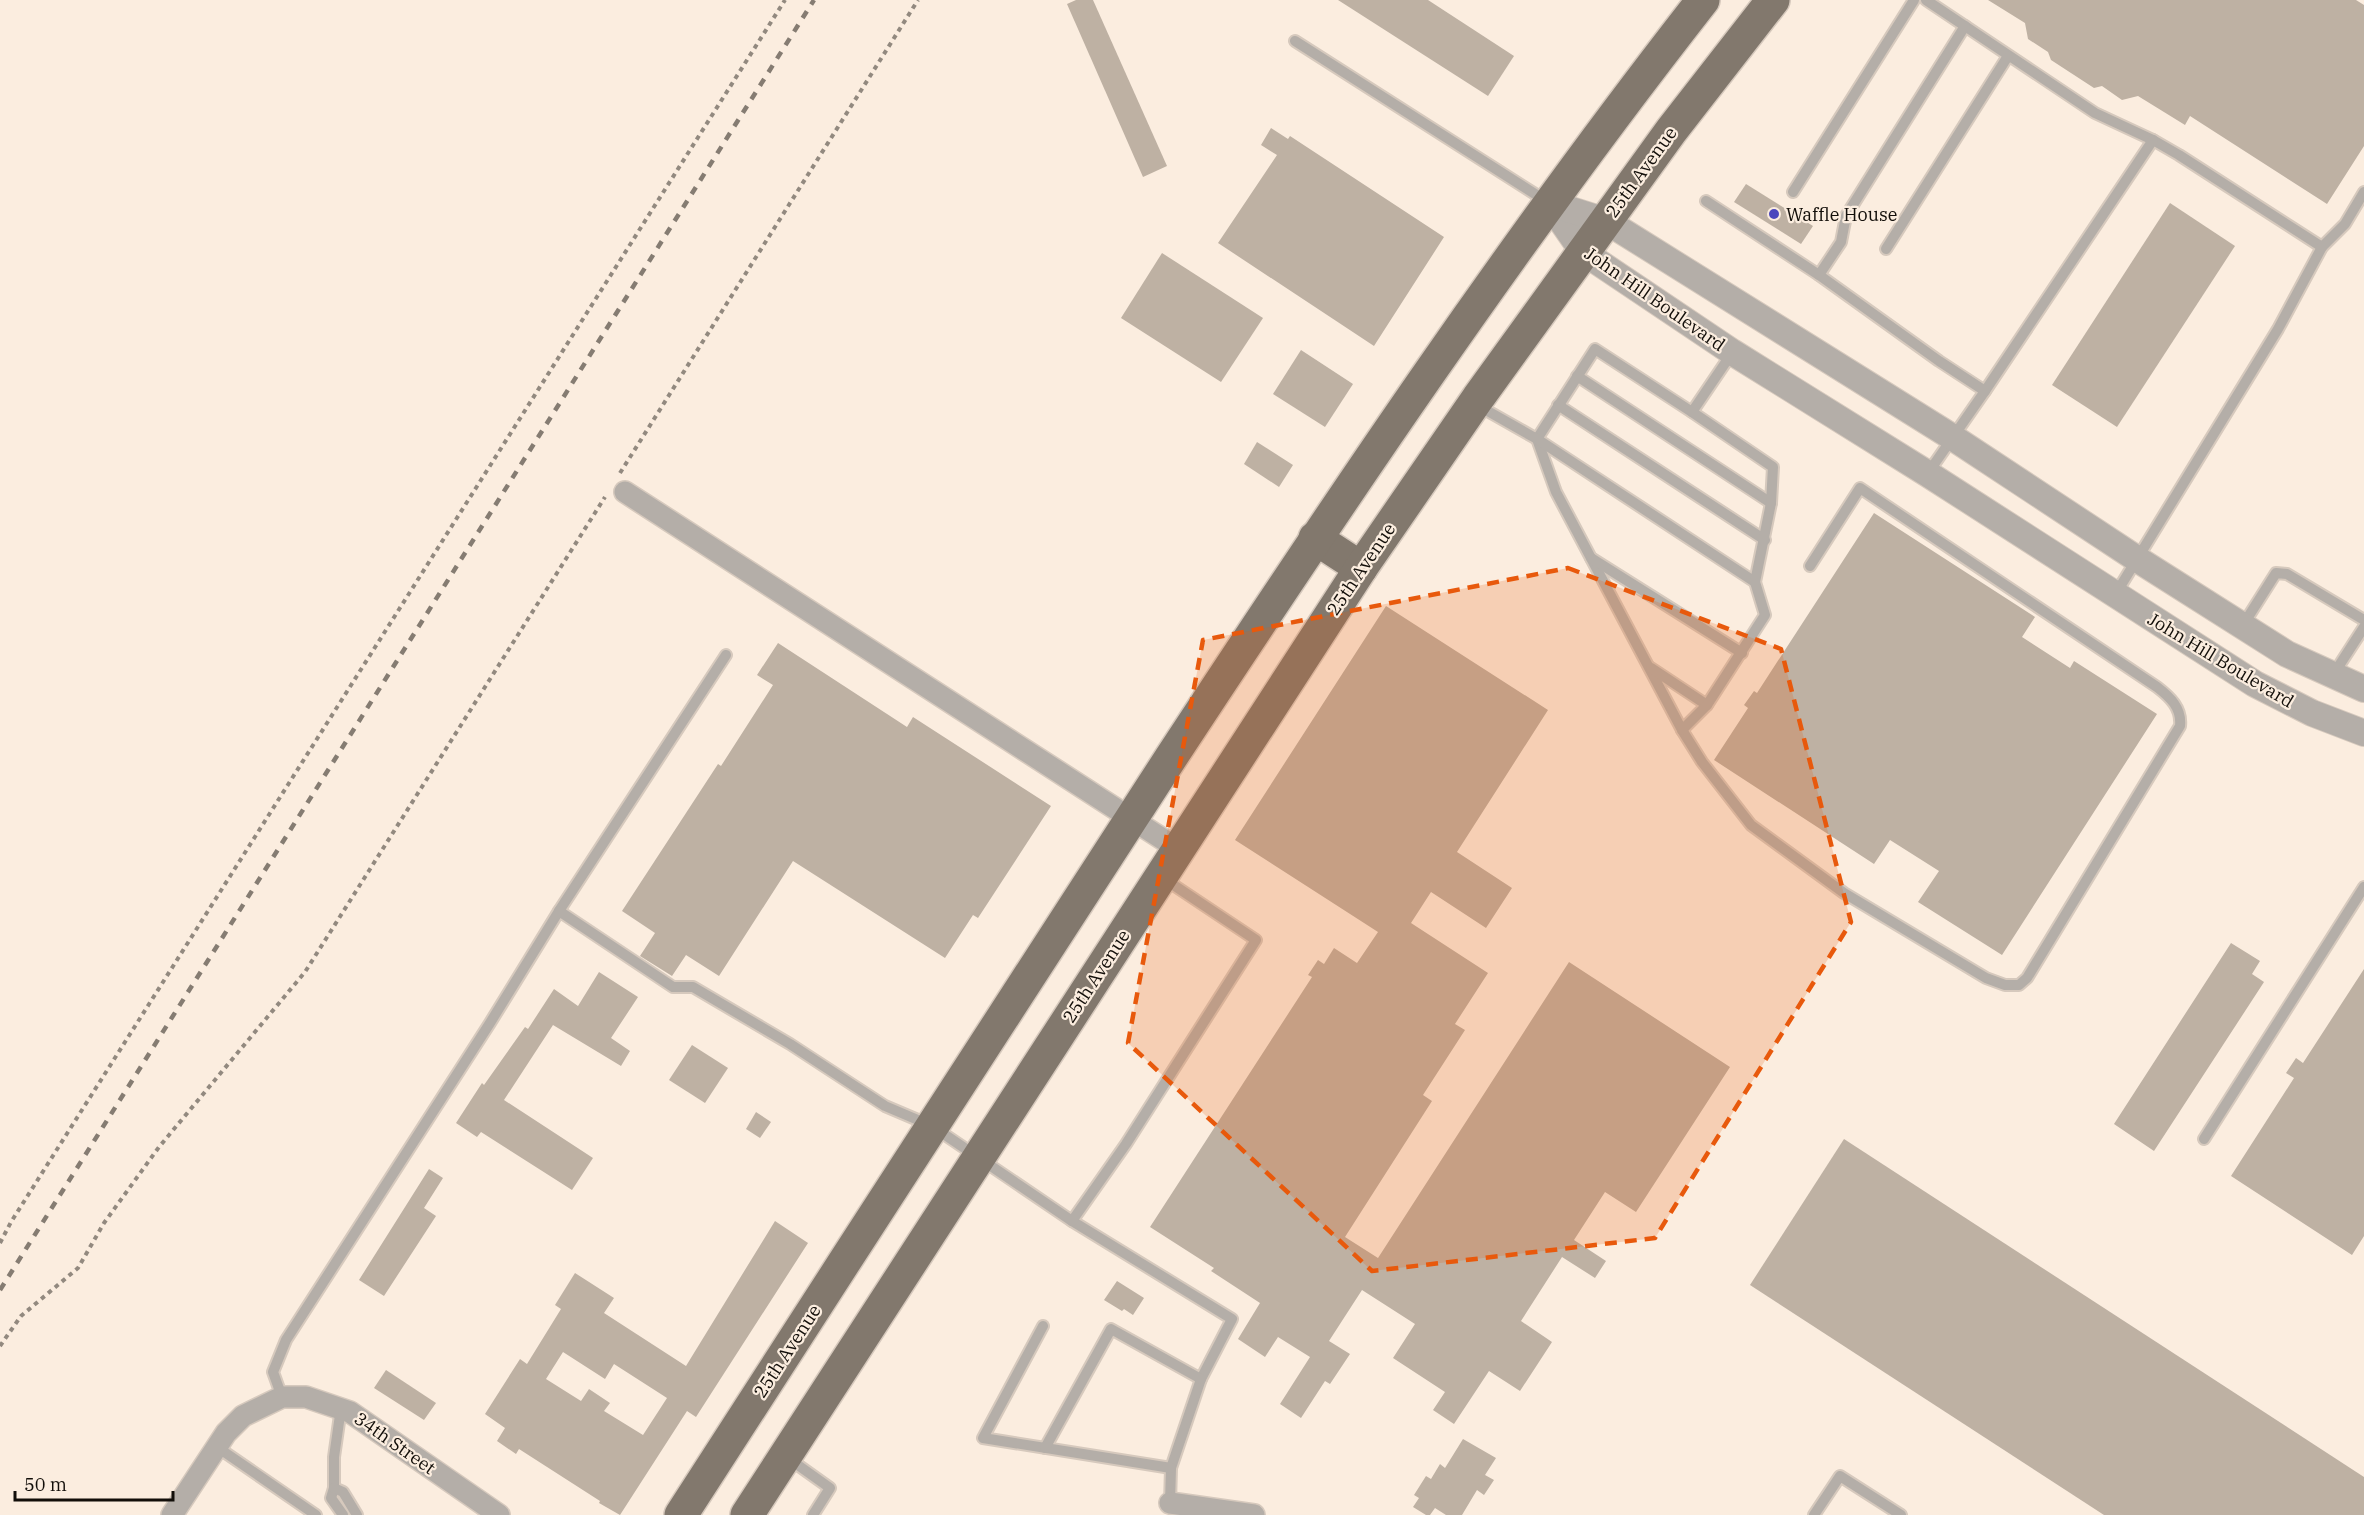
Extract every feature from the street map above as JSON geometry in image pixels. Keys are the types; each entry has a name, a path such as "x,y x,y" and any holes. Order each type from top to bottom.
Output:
{"main road":[{"name":"25th Avenue","path":"681,1515 1315,538 1427,374 1549,203 1703,0"},
{"name":"25th Avenue","path":"747,1515 1361,568 1474,403 1583,252 1671,131 1773,0"},
{"path":"1315,538 1361,568"}],"street":[{"name":"John Hill Boulevard","path":"1549,203 1606,221 1952,437 2287,654 2364,689"},
{"name":"John Hill Boulevard","path":"1549,203 1583,252 1732,352 1928,474 2255,684 2312,713 2364,733"},
{"path":"616,488 1178,849"},
{"path":"180,1512 226,1433 243,1416 282,1397"},
{"name":"34th Street","path":"282,1397 306,1397 350,1412 499,1515"},
{"path":"1170,1503 1254,1515"}],"lane":[{"path":"1793,192 1914,0"},
{"path":"1926,0 2095,113 2153,140 2322,247"},
{"path":"1819,275 1841,242 1846,216 1965,26"},
{"path":"1294,41 1549,203"},
{"path":"1886,249 2008,56"},
{"path":"1928,474 2153,140"},
{"path":"2115,596 2278,329 2322,247 2345,224 2364,192"},
{"path":"1706,201 1819,275 1985,391"},
{"path":"1537,439 1595,349 1692,411 1773,467 1771,503 1755,582 1764,615 1707,705 1682,730"},
{"path":"1692,411 1732,352"},
{"path":"1578,376 1771,503"},
{"path":"1474,403 1537,439 1755,582"},
{"path":"1558,405 1765,540"},
{"path":"1537,439 1556,492 1682,730 1702,762 1751,825 1844,893 1986,978 2013,986 2019,985 2027,978 2180,726 2181,718 2175,705 2172,699 2157,687 1860,488 1810,566"},
{"path":"1591,557 1742,653"},
{"path":"2242,625 2276,573 2287,574 2364,620"},
{"path":"2333,675 2364,627"},
{"path":"282,1397 273,1372 285,1340 483,1033 558,911 726,655"},
{"path":"1649,667 1707,705"},
{"path":"1072,1221 1126,1144 1256,940 1160,877"},
{"path":"2204,1139 2364,887"},
{"path":"558,911 672,987 693,987 790,1044 885,1106 932,1126 1072,1221 1233,1318 1201,1379 1172,1468 1170,1503"},
{"path":"1043,1326 983,1438 1172,1468"},
{"path":"1044,1448 1111,1329 1201,1379"},
{"path":"340,1408 334,1456 334,1488 331,1498 343,1515"},
{"path":"217,1447 316,1515"},
{"path":"785,1456 830,1488 813,1515"},
{"path":"1814,1515 1840,1476 1900,1515"},
{"path":"334,1488 343,1492 357,1515"}],"path":[{"path":"0,1243 11,1222 785,0"},
{"path":"0,1346 21,1316 78,1268 104,1223 159,1147 305,972 616,488 918,0"}],"highlighted area":[{"path":"1568,568 1781,649 1851,922 1655,1238 1372,1271 1128,1043 1203,640"}],"building":[{"path":"1076,0 1093,0 1167,166 1143,177 1067,4"},
{"path":"1338,0 1428,0 1514,56 1488,96"},
{"path":"1988,0 2356,0 2364,5 2364,146 2327,204 2190,116 2185,125 2138,96 2122,100 2102,86 2094,88 2051,60 2048,52 2028,39 2025,23"},
{"path":"1271,128 1288,139 1290,136 1444,237 1374,346 1218,243 1277,155 1261,145"},
{"name":"Waffle House","path":"1746,184 1813,226 1801,244 1734,202"},
{"path":"2170,203 2235,246 2117,427 2052,385"},
{"path":"1162,253 1263,318 1221,382 1121,318"},
{"path":"1301,350 1353,384 1325,427 1273,394"},
{"path":"1257,442 1293,465 1279,487 1244,464"},
{"path":"1874,513 2035,617 2022,637 2070,668 2074,661 2157,714 2002,955 1918,902 1939,871 1890,840 1874,864 1714,760 1748,708 1744,705 1754,691 1757,693"},
{"path":"1386,606 1548,710 1457,852 1512,888 1486,928 1431,892 1411,923 1488,973 1455,1024 1465,1030 1423,1095 1432,1101 1345,1237 1378,1258 1569,962 1730,1067 1636,1212 1605,1192 1574,1240 1606,1261 1595,1278 1562,1257 1521,1321 1552,1342 1520,1391 1489,1371 1454,1424 1433,1410 1445,1392 1393,1358 1415,1324 1362,1290 1329,1341 1350,1354 1330,1384 1325,1381 1301,1418 1280,1404 1310,1357 1278,1337 1265,1357 1238,1339 1260,1303 1211,1271 1214,1268 1150,1227 1312,977 1308,975 1318,960 1324,964 1334,948 1357,963 1378,932 1235,840"},
{"path":"778,643 907,727 913,717 1051,806 978,918 973,915 945,958 793,861 719,976 686,955 672,976 640,956 655,933 622,911 718,764 721,766 773,685 757,675"},
{"path":"2231,943 2260,961 2252,974 2264,982 2154,1151 2114,1124"},
{"path":"2364,969 2364,1236 2352,1255 2231,1176 2294,1078 2286,1073 2296,1058 2303,1063"},
{"path":"599,972 638,997 611,1038 630,1051 621,1066 553,1025 504,1100 593,1158 572,1190 481,1132 477,1137 456,1123 482,1083 484,1085 525,1027 528,1029 554,989 578,1006"},
{"path":"692,1045 728,1068 705,1103 669,1080"},
{"path":"756,1112 771,1122 760,1138 746,1129"},
{"path":"1844,1139 2364,1477 2364,1515 2104,1515 1750,1285"},
{"path":"429,1169 443,1178 424,1208 436,1216 384,1296 359,1280"},
{"path":"775,1221 808,1243 696,1417 687,1411 620,1515 519,1449 516,1454 497,1441 505,1428 485,1414 520,1359 527,1364 561,1309 555,1305 575,1273 614,1298 604,1313 686,1366","holes":["563,1352 605,1379 614,1364 667,1398 643,1435 604,1411 610,1403 589,1389 581,1401 546,1379"]},
{"path":"1117,1281 1144,1298 1133,1315 1104,1300"},
{"path":"386,1370 436,1403 424,1420 374,1388"},
{"path":"1463,1439 1496,1458 1485,1475 1494,1480 1484,1495 1477,1490 1462,1515 1446,1515 1435,1508 1430,1515 1426,1515 1413,1507 1419,1498 1414,1495 1426,1476 1431,1479 1440,1464 1445,1468"}],"railway":[{"path":"0,1290 814,0"}],"place":[{"name":"Waffle House","path":"1774,214"}]}
